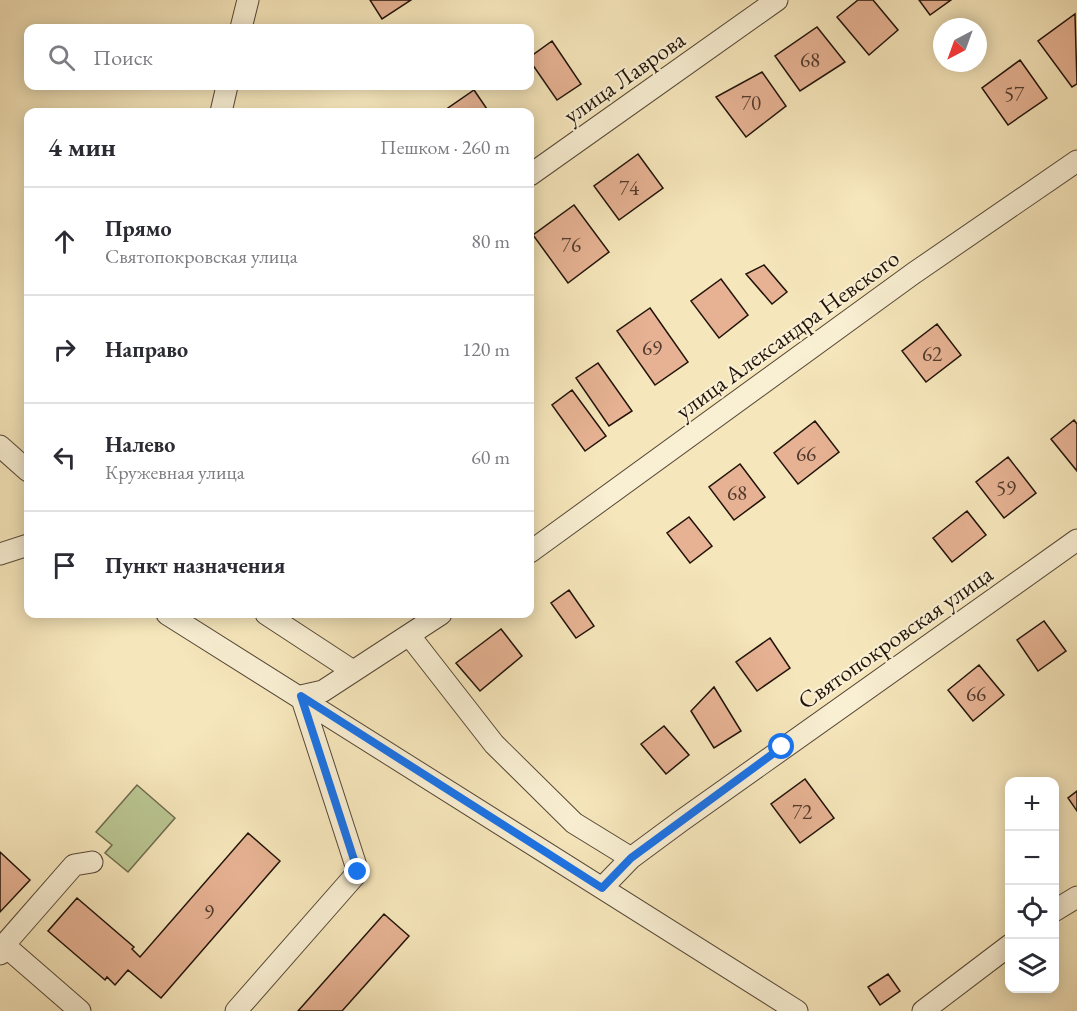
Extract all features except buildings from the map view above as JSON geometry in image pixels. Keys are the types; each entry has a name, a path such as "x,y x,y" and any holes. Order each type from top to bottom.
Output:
{"street":[{"path":"242,24 248,0"},
{"name":"улица Лаврова","path":"534,173 777,0"},
{"path":"222,108 226,90"},
{"name":"улица Александра Невского","path":"534,549 914,273 1077,161"},
{"path":"0,446 24,467"},
{"name":"Святопокровская улица","path":"602,888 631,858 782,747 1077,540"},
{"path":"0,555 24,546"},
{"path":"174,618 301,696 797,1011"},
{"path":"272,618 352,671"},
{"path":"301,696 323,691 435,618"},
{"path":"410,636 494,744 574,823 631,858"},
{"path":"236,1011 358,872 301,696"},
{"path":"80,1011 2,950 74,865 93,862"},
{"path":"1059,908 1077,897"},
{"path":"923,1011 1005,949"}],"green space":[{"path":"137,785 175,818 128,872 105,853 112,845 96,832"}],"route":[{"path":"358,872 301,696 602,888 631,858 782,747"}]}
